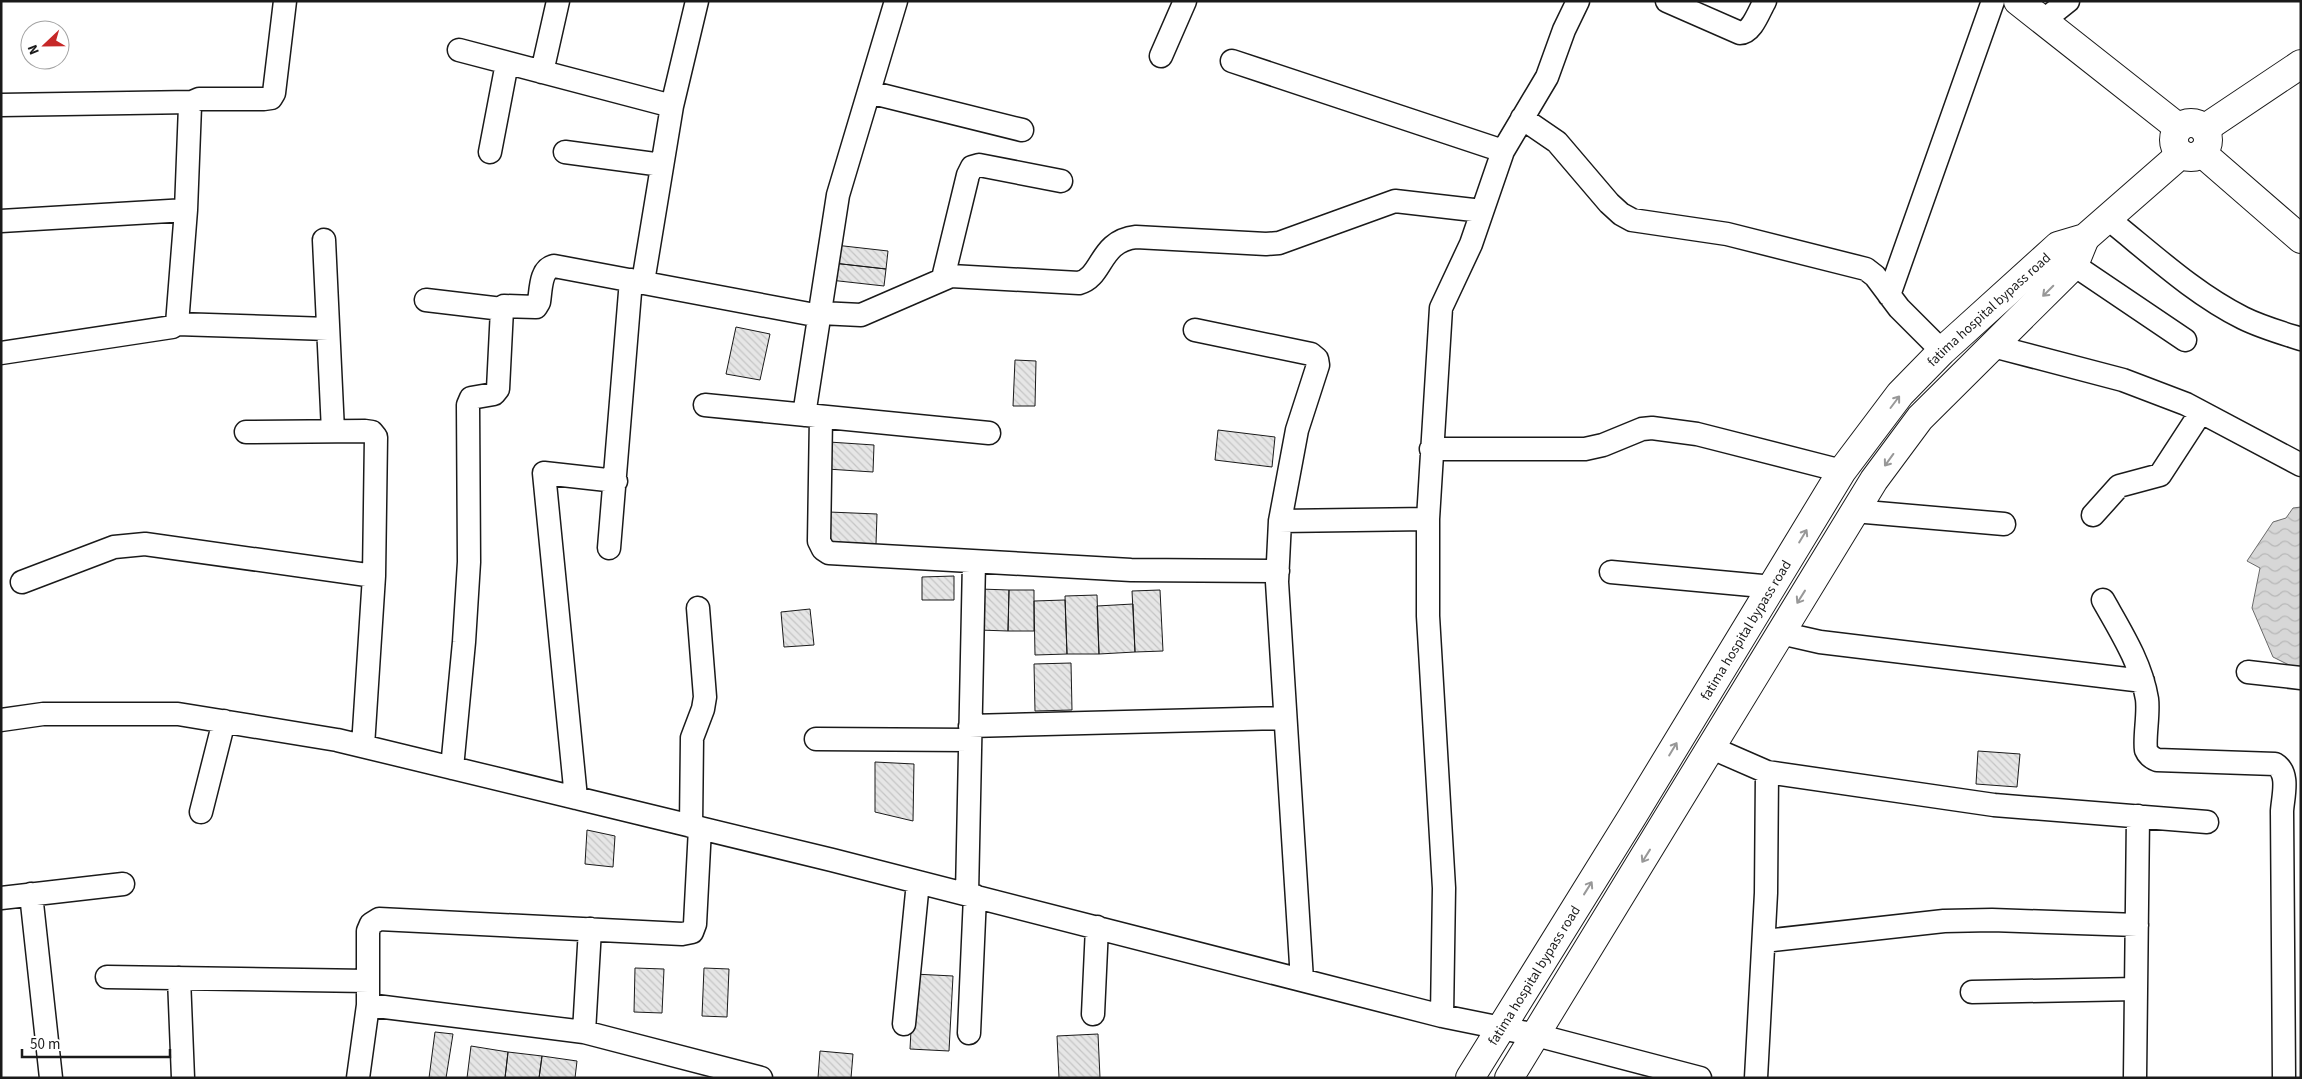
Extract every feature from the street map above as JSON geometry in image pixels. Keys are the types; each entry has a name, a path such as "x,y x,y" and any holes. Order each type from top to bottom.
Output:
{"main road":[{"path":"2018,1 2191,141 2301,240"},
{"name":"fatima hospital bypass road","path":"1470,1078 1632,817 1842,472 1900,394 1942,351 2058,246 2084,238 2191,141 2301,64"},
{"name":"fatima hospital bypass road","path":"1509,1078 1660,834 1854,511 1920,418 2074,265 2084,238"},
{"path":"1632,817 1660,834"}],"street":[{"path":"1,105 192,102 198,99 264,100 271,98 274,93 285,1"},
{"path":"542,72 558,1"},
{"path":"609,548 637,281 662,165 672,106 697,1"},
{"path":"896,1 838,195 820,314 813,416 819,541 823,549 830,553 1131,570 1278,572"},
{"path":"1161,56 1185,1"},
{"path":"1442,1016 1444,888 1428,616 1428,519 1441,308 1472,244 1503,151 1547,77 1564,30 1578,1"},
{"path":"1668,1 1740,33 1744,33 1749,29 1764,1"},
{"path":"1889,295 1993,1"},
{"path":"2043,22 2068,1"},
{"path":"459,50 672,106"},
{"path":"1232,61 1503,151"},
{"path":"490,152 508,63"},
{"path":"869,92 1022,130"},
{"path":"177,324 186,210 190,106 192,102"},
{"path":"1522,118 1557,142 1621,214 1649,224 1727,234 1866,268 1942,351"},
{"path":"565,152 662,165"},
{"path":"943,278 968,175 972,168 979,165 1060,182"},
{"path":"426,300 502,309 508,305 536,306 539,302 545,271 548,267 554,266 820,314 861,315 943,278 960,275 1079,283 1085,281 1108,251 1125,238 1279,243 1395,201 1482,212"},
{"path":"1,221 186,210"},
{"path":"2108,218 2184,280 2219,305 2244,319 2301,339"},
{"path":"324,240 333,431"},
{"path":"2074,265 2185,340"},
{"path":"452,768 464,642 469,562 468,405 471,398 494,394 498,389 502,309"},
{"path":"1,353 172,327 177,324 328,329"},
{"path":"1195,330 1311,354 1317,359 1318,365 1297,430 1280,520 1278,572 1285,718 1302,980"},
{"path":"1993,346 2123,380 2186,404 2301,465"},
{"path":"705,405 989,433"},
{"path":"2093,515 2119,486 2160,475 2202,412"},
{"path":"1431,449 1585,449 1603,445 1642,429 1652,428 1697,434 1842,472"},
{"path":"246,432 364,431 372,432 376,437 374,576 363,746"},
{"path":"576,798 544,473 616,481"},
{"path":"1854,511 2004,524"},
{"path":"1280,520 1428,519"},
{"path":"22,582 114,547 144,544 374,576"},
{"path":"969,1033 971,895 969,733 974,562"},
{"path":"1610,572 1773,587"},
{"path":"2103,600 2127,642 2143,681 2148,706 2146,750 2151,758 2157,760 2275,764 2282,768 2292,811 2284,1078"},
{"path":"358,1078 368,1005 368,931 372,924 379,920 682,934 692,932 695,924 696,827 692,738 703,709 705,697 698,608"},
{"path":"1780,633 1820,642 2143,681"},
{"path":"2248,672 2301,678"},
{"path":"1,720 43,714 178,714 363,746 971,895 1442,1016 1536,1035 1700,1078"},
{"path":"816,739 1285,718"},
{"path":"202,812 224,721"},
{"path":"1712,748 1767,772 1994,805 2208,822"},
{"path":"1756,1078 1766,893 1767,772"},
{"path":"2134,1078 2138,816"},
{"path":"904,1024 918,882"},
{"path":"1,898 123,884"},
{"path":"31,894 50,1078"},
{"path":"1764,941 1944,921 1992,920 2137,925"},
{"path":"1093,1014 1097,928"},
{"path":"584,1032 590,930"},
{"path":"108,977 368,982"},
{"path":"179,978 182,1078"},
{"path":"1972,992 2136,989"},
{"path":"368,1005 584,1032 761,1078"}],"water":[{"path":"2301,507 2301,665 2295,668 2273,657 2252,608 2260,568 2247,561 2273,522 2286,518 2293,508"}],"building":[{"path":"835,245 888,251 886,269 833,263"},
{"path":"833,263 886,269 884,286 830,280"},
{"path":"736,327 770,334 760,380 726,374"},
{"path":"1015,360 1036,361 1035,406 1013,406"},
{"path":"1218,430 1275,437 1272,467 1215,460"},
{"path":"829,442 874,445 873,472 827,469"},
{"path":"829,512 877,514 876,544 828,542"},
{"path":"954,576 954,600 922,600 922,577"},
{"path":"980,589 1009,590 1008,631 979,630"},
{"path":"1009,590 1034,590 1034,631 1008,631"},
{"path":"1160,590 1163,651 1135,652 1132,591"},
{"path":"1097,595 1099,654 1067,654 1065,596"},
{"path":"1065,600 1067,654 1035,655 1034,601"},
{"path":"1133,604 1135,652 1099,654 1097,606"},
{"path":"810,609 814,645 784,647 781,612"},
{"path":"1071,663 1072,710 1035,711 1034,664"},
{"path":"1978,751 2020,754 2017,787 1976,784"},
{"path":"875,762 914,764 913,821 875,812"},
{"path":"587,830 615,836 613,867 585,864"},
{"path":"635,968 664,969 662,1013 634,1012"},
{"path":"704,968 729,969 727,1017 702,1016"},
{"path":"914,974 953,976 949,1051 910,1049"},
{"path":"435,1032 453,1034 446,1078 429,1078"},
{"path":"1098,1034 1100,1078 1059,1078 1057,1036"},
{"path":"471,1046 508,1052 505,1078 467,1078"},
{"path":"820,1051 853,1054 851,1078 818,1078"},
{"path":"508,1052 542,1056 539,1078 505,1078"},
{"path":"542,1056 577,1061 575,1078 539,1078"}]}
